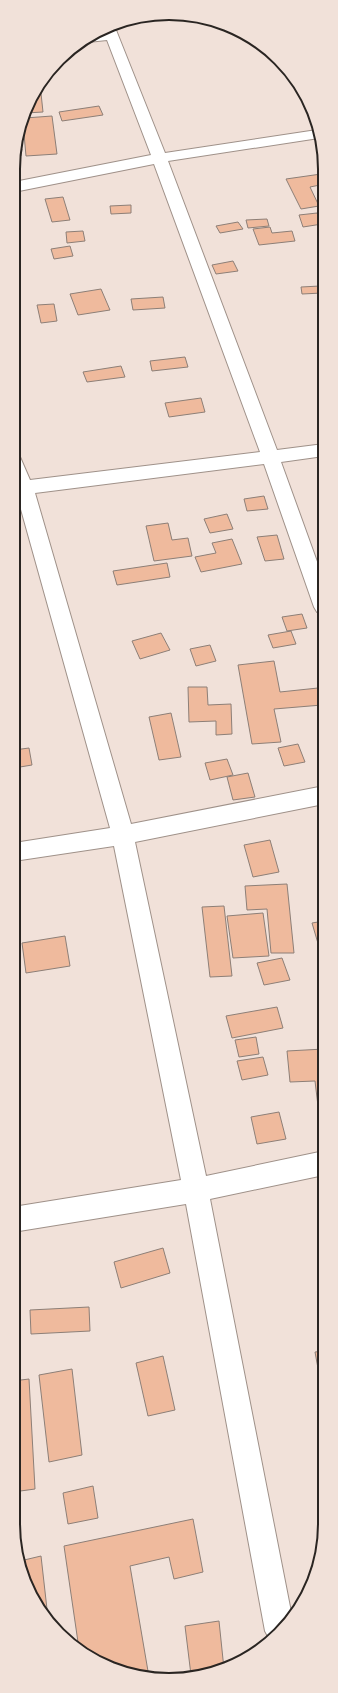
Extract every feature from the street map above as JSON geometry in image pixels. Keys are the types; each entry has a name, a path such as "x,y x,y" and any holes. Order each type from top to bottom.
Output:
{"street":[{"path":"111,32 272,457 318,590"},
{"path":"20,186 160,158 314,135"},
{"path":"20,489 318,451"},
{"path":"20,492 123,835 196,1190 279,1624"},
{"path":"20,851 123,835 318,796"},
{"path":"20,1219 196,1190 318,1164"}],"building":[{"path":"41,93 43,112 31,113"},
{"path":"99,106 103,115 62,121 59,112"},
{"path":"52,116 57,154 26,156 24,135 29,118"},
{"path":"318,174 318,185 310,187 318,206 301,209 286,179"},
{"path":"63,197 70,220 52,222 45,199"},
{"path":"131,205 131,213 111,214 110,206"},
{"path":"317,213 318,225 303,227 299,215"},
{"path":"267,219 269,226 248,228 246,220"},
{"path":"238,222 243,229 220,233 216,226"},
{"path":"270,227 272,233 292,231 295,241 259,245 253,229"},
{"path":"83,231 85,241 67,243 66,232"},
{"path":"70,246 73,256 54,259 51,249"},
{"path":"233,261 238,271 216,274 212,265"},
{"path":"318,286 318,293 302,294 301,287"},
{"path":"101,289 110,310 78,315 70,294"},
{"path":"163,297 165,308 133,310 131,299"},
{"path":"54,304 57,321 41,323 37,305"},
{"path":"185,357 188,367 152,371 150,361"},
{"path":"121,366 125,377 87,382 83,372"},
{"path":"201,398 205,412 169,417 165,403"},
{"path":"264,496 268,509 247,511 244,499"},
{"path":"227,514 233,529 210,533 204,519"},
{"path":"168,523 172,540 188,538 192,556 154,561 146,526"},
{"path":"277,535 284,559 265,561 257,537"},
{"path":"232,539 242,564 201,572 195,557 216,553 212,543"},
{"path":"167,563 170,577 117,585 113,571"},
{"path":"302,614 307,628 287,631 282,617"},
{"path":"291,631 296,644 273,648 268,635"},
{"path":"161,633 170,650 140,659 132,641"},
{"path":"210,645 216,661 196,666 190,649"},
{"path":"274,661 280,692 318,688 318,705 274,709 281,742 252,744 238,665"},
{"path":"188,687 207,687 208,705 231,704 232,734 216,735 216,721 189,722"},
{"path":"171,713 181,757 159,760 149,717"},
{"path":"298,744 305,762 284,766 278,748"},
{"path":"29,748 32,765 20,767 20,749"},
{"path":"227,759 233,775 210,780 205,763"},
{"path":"248,773 255,797 233,800 227,777"},
{"path":"270,840 279,872 253,877 244,845"},
{"path":"287,884 294,953 271,953 267,909 247,910 245,886"},
{"path":"224,906 232,976 210,977 202,907"},
{"path":"263,913 269,956 233,958 227,916"},
{"path":"318,922 318,943 312,923"},
{"path":"65,936 70,966 26,973 22,943"},
{"path":"282,958 290,980 264,985 257,963"},
{"path":"277,1007 283,1028 232,1038 226,1016"},
{"path":"256,1037 259,1054 239,1057 235,1040"},
{"path":"318,1049 318,1106 315,1081 290,1082 287,1051"},
{"path":"263,1057 268,1075 242,1080 237,1061"},
{"path":"279,1112 286,1139 257,1144 251,1117"},
{"path":"163,1248 170,1273 121,1288 114,1262"},
{"path":"89,1307 90,1331 31,1334 30,1310"},
{"path":"315,1352 318,1352 318,1368"},
{"path":"163,1356 175,1410 148,1416 136,1363"},
{"path":"72,1369 82,1455 49,1462 39,1375"},
{"path":"29,1379 35,1489 20,1491 20,1380"},
{"path":"93,1486 98,1518 68,1524 63,1493"},
{"path":"193,1519 203,1572 174,1579 169,1557 130,1566 148,1672 112,1662 94,1653 78,1642 64,1546"},
{"path":"41,1556 47,1610 35,1590 24,1560"},
{"path":"219,1621 223,1663 191,1671 185,1626"}]}
